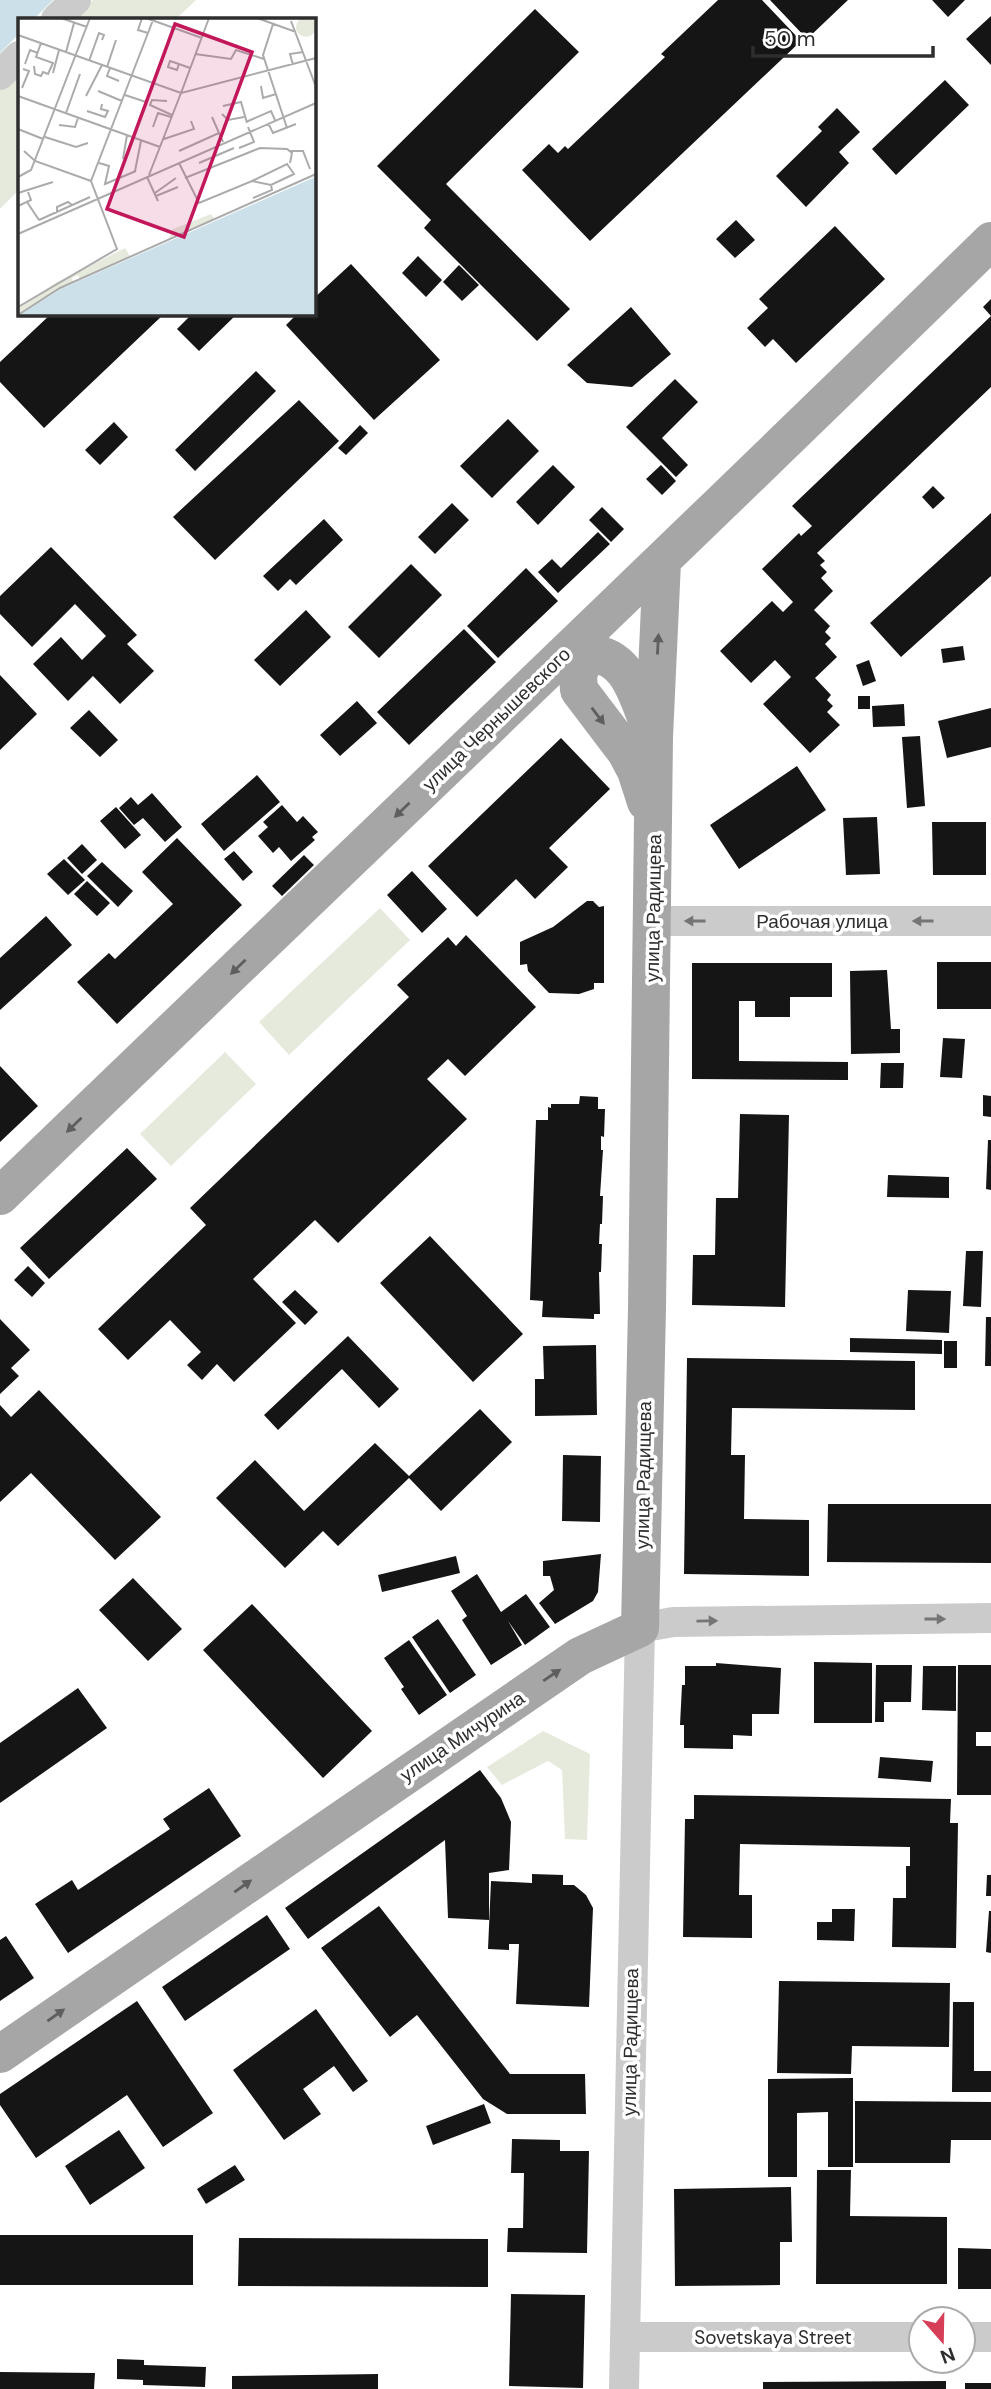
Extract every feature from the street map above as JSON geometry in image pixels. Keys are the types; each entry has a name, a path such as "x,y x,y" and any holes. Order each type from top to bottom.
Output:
{"main road":[{"name":"улица Чернышевского","path":"0,1196 579,646 991,241"},
{"name":"улица Радищева","path":"640,1628 654,737 663,562"},
{"path":"654,737 631,680 623,668 579,646 579,690 626,752 636,771 654,827"},
{"name":"улица Мичурина","path":"0,2054 580,1656 640,1628"}],"street":[{"path":"58,18 76,0"},
{"path":"0,75 18,57"},
{"name":"Рабочая улица","path":"652,921 991,921"},
{"name":"улица Мичурина","path":"640,1628 673,1622 991,1618"},
{"name":"улица Радищева","path":"624,2389 640,1628"},
{"name":"Sovetskaya Street","path":"625,2337 907,2337"}],"shaded area":[{"path":"93,0 196,0 177,18 74,18"},
{"path":"18,71 18,191 0,209 0,88"},
{"path":"380,908 410,940 289,1055 259,1022"},
{"path":"225,1052 256,1084 171,1166 140,1134"},
{"path":"543,1731 590,1754 587,1840 565,1839 562,1770 548,1761 502,1785 487,1767"}],"water":[{"path":"0,0 53,0 35,18 18,18 18,35 0,53"}],"building":[{"path":"718,0 762,0 801,41 590,241 522,170 549,144 558,153 565,146 568,149 665,57 661,54"},
{"path":"770,0 848,0 807,39"},
{"path":"932,0 965,0 948,17"},
{"path":"535,9 579,52 446,184 570,309 537,341 424,228 431,220 377,166"},
{"path":"991,16 991,65 966,39"},
{"path":"945,80 969,105 896,175 872,149"},
{"path":"837,108 860,132 839,152 849,163 806,207 776,176 822,131 818,127"},
{"path":"736,220 755,240 735,258 716,239"},
{"path":"835,226 885,279 796,363 773,339 765,347 747,328 768,308 759,299"},
{"path":"418,256 442,280 426,297 402,273"},
{"path":"351,264 440,360 374,420 286,325 296,315 315,315 315,297"},
{"path":"459,265 479,285 462,301 443,282"},
{"path":"991,299 991,316 983,307"},
{"path":"631,307 671,354 632,387 587,383 567,365"},
{"path":"50,315 163,315 44,428 0,382 0,362"},
{"path":"191,315 236,315 199,351 177,329"},
{"path":"991,316 991,387 817,553 825,561 820,565 827,572 821,578 833,591 814,610 830,626 825,632 831,638 825,644 837,657 815,678 831,695 827,700 833,706 827,712 840,725 810,753 763,704 791,677 775,660 751,683 720,651 772,601 783,612 793,602 762,569 799,533 801,536 812,526 792,506"},
{"path":"256,371 276,391 195,471 175,450"},
{"path":"675,379 698,402 662,438 688,465 676,477 626,427"},
{"path":"299,400 339,441 215,560 173,517"},
{"path":"508,419 539,451 492,498 460,466"},
{"path":"114,422 128,437 100,465 85,450"},
{"path":"360,425 368,433 346,455 338,448"},
{"path":"553,465 575,487 538,525 516,502"},
{"path":"661,465 676,481 662,495 646,479"},
{"path":"933,486 945,498 933,509 922,497"},
{"path":"452,503 469,520 435,554 418,537"},
{"path":"602,507 624,529 611,542 589,520"},
{"path":"991,513 991,576 901,657 870,623"},
{"path":"324,519 343,540 296,585 290,579 278,591 263,576"},
{"path":"598,532 610,544 558,593 538,572 552,559 561,568"},
{"path":"51,547 137,635 127,644 154,671 120,704 93,676 68,701 33,664 61,637 82,660 106,636 75,604 32,647 0,614 0,596"},
{"path":"411,564 442,595 379,658 348,627"},
{"path":"526,568 558,601 498,658 467,626"},
{"path":"306,610 331,637 280,686 254,660"},
{"path":"464,629 496,662 409,745 377,712"},
{"path":"963,646 965,660 943,663 941,649"},
{"path":"869,660 876,681 863,686 856,665"},
{"path":"0,675 37,714 0,750"},
{"path":"858,696 870,696 870,709 858,709"},
{"path":"357,701 377,723 340,756 320,735"},
{"path":"904,704 905,726 873,727 872,706"},
{"path":"991,708 991,747 947,758 938,721"},
{"path":"89,710 118,740 100,757 70,728"},
{"path":"920,736 925,806 907,808 902,737"},
{"path":"561,738 610,789 549,848 568,867 535,899 516,879 477,917 428,866"},
{"path":"797,766 826,810 739,869 710,825"},
{"path":"257,775 280,802 224,851 201,824"},
{"path":"152,793 182,827 165,842 143,818 134,825 119,808 131,797 138,805"},
{"path":"282,805 297,822 303,816 318,832 312,837 315,840 291,861 279,847 273,853 258,836 268,827 263,822"},
{"path":"116,807 141,835 125,849 100,821"},
{"path":"877,817 880,874 846,875 843,818"},
{"path":"932,822 986,822 986,875 933,875"},
{"path":"177,838 242,905 117,1024 77,982 109,953 115,959 173,904 142,872"},
{"path":"82,844 97,860 82,874 67,858"},
{"path":"234,851 253,872 243,881 224,859"},
{"path":"304,855 314,865 282,896 272,886"},
{"path":"64,859 85,880 68,895 47,874"},
{"path":"102,862 133,891 118,907 87,876"},
{"path":"412,871 447,909 422,933 387,895"},
{"path":"87,881 110,903 97,916 74,894"},
{"path":"587,901 593,901 599,907 604,906 604,983 594,983 594,989 579,994 549,993 528,971 527,964 520,965 520,942 553,927"},
{"path":"46,916 72,945 0,1010 0,958"},
{"path":"466,935 536,1007 465,1076 448,1059 427,1079 467,1119 338,1243 315,1220 253,1279 296,1323 234,1382 217,1364 202,1380 187,1365 201,1352 170,1320 128,1360 98,1329 206,1225 190,1208 409,997 397,985 448,937 456,946"},
{"path":"937,962 991,962 991,1009 937,1009"},
{"path":"692,963 832,963 832,997 790,997 790,1017 755,1017 755,1001 739,1001 739,1061 848,1062 848,1080 692,1079"},
{"path":"887,970 891,1029 900,1029 900,1053 851,1054 850,971"},
{"path":"943,1038 965,1039 962,1078 940,1077"},
{"path":"881,1063 904,1063 903,1088 880,1088"},
{"path":"0,1066 38,1106 0,1142"},
{"path":"983,1095 991,1096 991,1117 983,1116"},
{"path":"580,1096 598,1097 598,1109 605,1109 604,1137 601,1136 603,1150 600,1196 603,1196 599,1244 602,1244 599,1272 600,1314 594,1314 594,1319 542,1317 543,1301 530,1300 536,1120 548,1120 548,1107 551,1108 551,1104 579,1104"},
{"path":"740,1114 789,1115 785,1307 692,1305 693,1255 715,1255 716,1198 738,1198"},
{"path":"988,1140 991,1140 991,1190 986,1189"},
{"path":"127,1148 157,1179 49,1279 20,1248"},
{"path":"888,1175 949,1177 949,1198 887,1197"},
{"path":"430,1236 523,1334 473,1382 380,1283"},
{"path":"966,1251 983,1251 981,1307 963,1306"},
{"path":"28,1266 45,1283 32,1297 14,1280"},
{"path":"295,1290 318,1312 305,1325 282,1302"},
{"path":"908,1290 951,1291 949,1333 906,1331"},
{"path":"986,1317 991,1317 991,1366 985,1366"},
{"path":"0,1319 30,1350 11,1368 19,1376 0,1394"},
{"path":"348,1336 399,1389 379,1408 342,1369 278,1430 264,1415"},
{"path":"850,1338 942,1340 942,1354 850,1352"},
{"path":"944,1341 957,1341 957,1368 944,1368"},
{"path":"596,1345 597,1415 535,1416 535,1379 544,1379 543,1346"},
{"path":"687,1358 915,1361 915,1410 732,1408 731,1455 745,1455 744,1519 809,1520 809,1576 684,1574"},
{"path":"39,1390 161,1517 115,1560 31,1473 0,1502 0,1405 11,1417"},
{"path":"480,1409 512,1442 441,1511 409,1478 338,1546 323,1531 285,1568 216,1498 255,1460 304,1511 375,1443 409,1476"},
{"path":"563,1455 601,1456 600,1522 562,1521"},
{"path":"828,1504 991,1504 991,1563 827,1562"},
{"path":"601,1554 598,1592 593,1601 555,1624 539,1603 554,1590 550,1576 543,1576 543,1561"},
{"path":"456,1556 460,1573 382,1592 378,1575"},
{"path":"477,1574 501,1612 526,1594 550,1627 525,1645 508,1621 522,1645 491,1665 462,1620 467,1616 451,1591"},
{"path":"133,1578 182,1629 148,1661 99,1610"},
{"path":"252,1604 372,1731 323,1778 203,1650"},
{"path":"438,1619 476,1675 450,1693 412,1637"},
{"path":"409,1640 447,1695 419,1715 384,1658"},
{"path":"814,1662 872,1663 872,1723 814,1723"},
{"path":"716,1663 781,1668 779,1714 752,1714 752,1736 733,1735 733,1749 684,1748 684,1725 680,1725 685,1666 716,1666"},
{"path":"876,1665 912,1665 911,1702 884,1702 884,1722 875,1722"},
{"path":"958,1665 991,1665 991,1732 976,1732 976,1746 991,1746 991,1795 957,1795"},
{"path":"923,1666 956,1666 956,1711 922,1710"},
{"path":"78,1688 107,1728 0,1803 0,1743"},
{"path":"880,1757 933,1761 931,1782 878,1778"},
{"path":"480,1770 501,1798 511,1822 509,1870 489,1873 489,1920 448,1918 445,1840 308,1939 285,1908"},
{"path":"209,1788 241,1836 68,1953 35,1904 72,1880 78,1890 170,1829 163,1819"},
{"path":"694,1795 951,1799 950,1823 958,1823 956,1948 892,1947 893,1898 906,1898 906,1866 910,1866 910,1847 740,1844 739,1895 752,1895 752,1938 683,1937 685,1819 694,1819"},
{"path":"532,1874 563,1875 563,1885 574,1885 586,1895 593,1908 589,2007 516,2004 519,1944 509,1944 509,1950 488,1949 491,1881 532,1883"},
{"path":"987,1875 991,1875 991,1896 986,1896"},
{"path":"379,1906 510,2074 585,2074 586,2114 507,2114 483,2099 417,2015 390,2037 321,1948"},
{"path":"832,1909 855,1909 854,1941 817,1940 817,1922 832,1922"},
{"path":"991,1911 991,1953 986,1952"},
{"path":"267,1915 290,1949 185,2021 162,1987"},
{"path":"6,1936 34,1978 0,2001 0,1940"},
{"path":"779,1981 950,1983 949,2047 852,2046 851,2074 777,2073"},
{"path":"137,2001 213,2113 163,2147 127,2095 36,2158 0,2105 0,2094"},
{"path":"953,2002 974,2002 974,2071 991,2071 991,2092 952,2092"},
{"path":"316,2009 368,2081 353,2092 334,2066 303,2089 321,2114 284,2140 233,2070"},
{"path":"853,2078 853,2167 828,2167 828,2112 797,2113 797,2177 768,2177 768,2079"},
{"path":"855,2101 991,2102 991,2140 951,2140 950,2163 855,2163"},
{"path":"484,2104 491,2123 433,2145 426,2126"},
{"path":"119,2130 145,2168 90,2205 65,2166"},
{"path":"512,2139 560,2140 560,2151 589,2151 587,2253 507,2252 508,2228 523,2228 524,2173 511,2173"},
{"path":"235,2165 245,2180 206,2204 197,2189"},
{"path":"817,2170 851,2170 850,2216 947,2217 947,2284 816,2284"},
{"path":"791,2187 792,2242 780,2242 780,2285 675,2286 674,2189"},
{"path":"0,2235 193,2235 193,2285 0,2285"},
{"path":"239,2238 488,2239 488,2287 238,2286"},
{"path":"958,2248 991,2249 991,2289 958,2289"},
{"path":"511,2294 585,2295 583,2388 509,2386"},
{"path":"117,2359 144,2360 144,2365 206,2367 205,2387 143,2385 143,2380 117,2379"},
{"path":"0,2372 95,2373 94,2389 0,2389"},
{"path":"378,2374 378,2389 232,2389 232,2376"},
{"path":"946,2381 946,2389 763,2389 763,2382"},
{"path":"965,2383 991,2383 991,2389 965,2389"}]}
